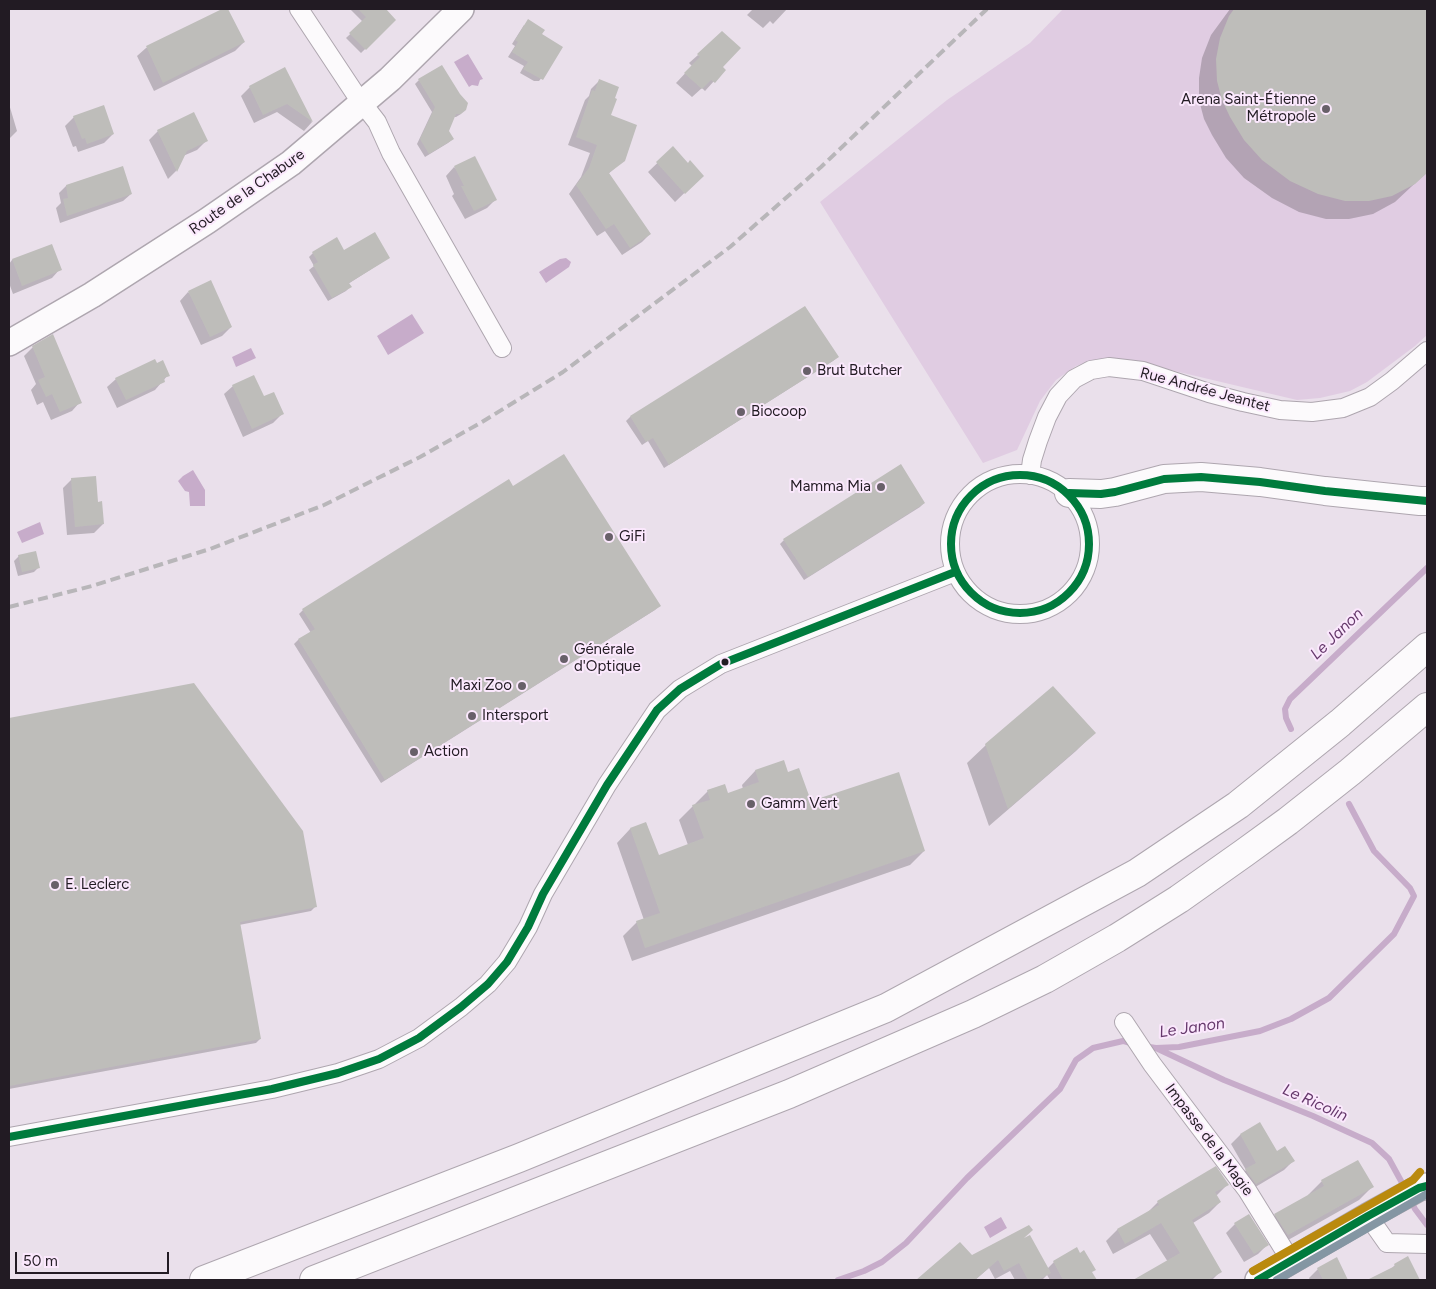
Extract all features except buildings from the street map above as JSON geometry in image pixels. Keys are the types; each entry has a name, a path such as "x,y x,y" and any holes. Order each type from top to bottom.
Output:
{"highway":[{"path":"1069,493 1101,494 1164,480 1202,477 1420,501 1427,500"},
{"path":"204,1280 519,1158 886,1008 1137,873 1238,806 1340,723 1427,648"},
{"path":"314,1280 789,1094 973,1014 1045,979 1117,938 1179,899 1244,853 1350,772 1427,707"}],"main road":[{"name":"Route de la Chabure","path":"9,343 92,296 291,163 390,79 461,9"},
{"path":"1258,1280 1425,1184"}],"street":[{"path":"299,9 356,95 377,122 392,153 502,348"},
{"name":"Rue Andrée Jeantet","path":"1030,475 1038,441 1047,417 1058,396 1074,380 1091,370 1110,367 1143,371 1243,402 1280,410 1312,412 1343,408 1370,397 1392,382 1427,351"},
{"path":"1021,474 1041,478 1069,493 1079,505 1086,519 1090,540 1088,561 1080,581 1066,597 1048,609 1027,614 1006,613 986,605 969,592 955,572 950,552 952,528 961,507 977,489 998,478 1021,474"},
{"path":"9,1137 282,1087 338,1073 379,1059 418,1038 461,1007 488,984 507,962 528,927 543,894 607,784 656,710 680,689 721,664 955,572"},
{"name":"Impasse de la Magie","path":"1128,1028 1152,1064 1247,1190 1291,1261"},
{"path":"1368,1216 1387,1243 1427,1244"}],"shaded area":[{"path":"1063,9 1427,9 1427,335 1367,382 1350,391 1320,398 1297,400 1141,363 1117,360 1092,360 1076,366 1056,380 1040,401 1017,450 983,463 820,202 947,100 1030,43"},
{"path":"468,54 483,79 480,80 478,86 472,85 469,87 454,62"},
{"path":"566,258 571,262 569,267 546,283 539,272 560,259"},
{"path":"412,314 424,333 388,355 377,336"},
{"path":"251,348 256,358 236,367 232,357"},
{"path":"193,470 205,490 205,506 190,506 189,492 185,491 178,481"},
{"path":"40,522 44,534 22,543 17,532"},
{"path":"1001,1217 1007,1228 990,1238 984,1227"}],"waterway":[{"name":"Le Janon","path":"1291,729 1286,718 1285,709 1290,699 1427,568"},
{"name":"Le Janon","path":"1143,1046 1156,1048 1179,1047 1260,1031 1291,1019 1329,998 1394,934 1414,896 1410,888 1374,851 1349,804"},
{"name":"Le Janon","path":"838,1280 864,1271 882,1262 906,1243 967,1178 1060,1089 1076,1060 1093,1048 1123,1041 1133,1044"},
{"name":"Le Ricolin","path":"1158,1049 1224,1080 1313,1116 1372,1143 1389,1159 1406,1190"},
{"name":"Le Ricolin","path":"1410,1199 1427,1225"}],"railway":[{"path":"9,607 92,586 210,549 324,505 420,457 482,422 563,372 730,247 821,167 987,9"}],"transit line":[{"path":"1020,475 1034,476 1047,480 1059,486 1069,495 1078,505 1084,517 1088,530 1089,544 1088,558 1084,571 1078,583 1069,593 1059,602 1047,608 1034,612 1020,613 1006,612 993,608 981,602 971,593 962,583 956,571 952,558 951,544 952,530 956,517 962,505 971,495 981,486 993,480 1006,476 1020,475"},
{"path":"1069,493 1101,494 1164,479 1201,477 1427,501"},
{"path":"9,1137 272,1089 338,1073 379,1059 419,1038 488,984 507,962 528,927 543,894 607,785 657,710 680,689 721,664 955,572"},
{"path":"1253,1271 1413,1180 1420,1172"},
{"path":"1258,1280 1368,1216 1419,1188 1427,1186"},
{"path":"1277,1280 1427,1194"}],"place":[{"name":"Arena Saint-Étienne Métropole","path":"1326,109"},
{"name":"Brut Butcher","path":"807,371"},
{"name":"Biocoop","path":"741,412"},
{"name":"Mamma Mia","path":"881,487"},
{"name":"GiFi","path":"609,537"},
{"name":"Générale d'Optique","path":"564,659"},
{"name":"Maxi Zoo","path":"522,686"},
{"name":"Intersport","path":"472,716"},
{"name":"Action","path":"414,752"},
{"name":"Gamm Vert","path":"751,804"},
{"name":"E. Leclerc","path":"55,885"}]}
